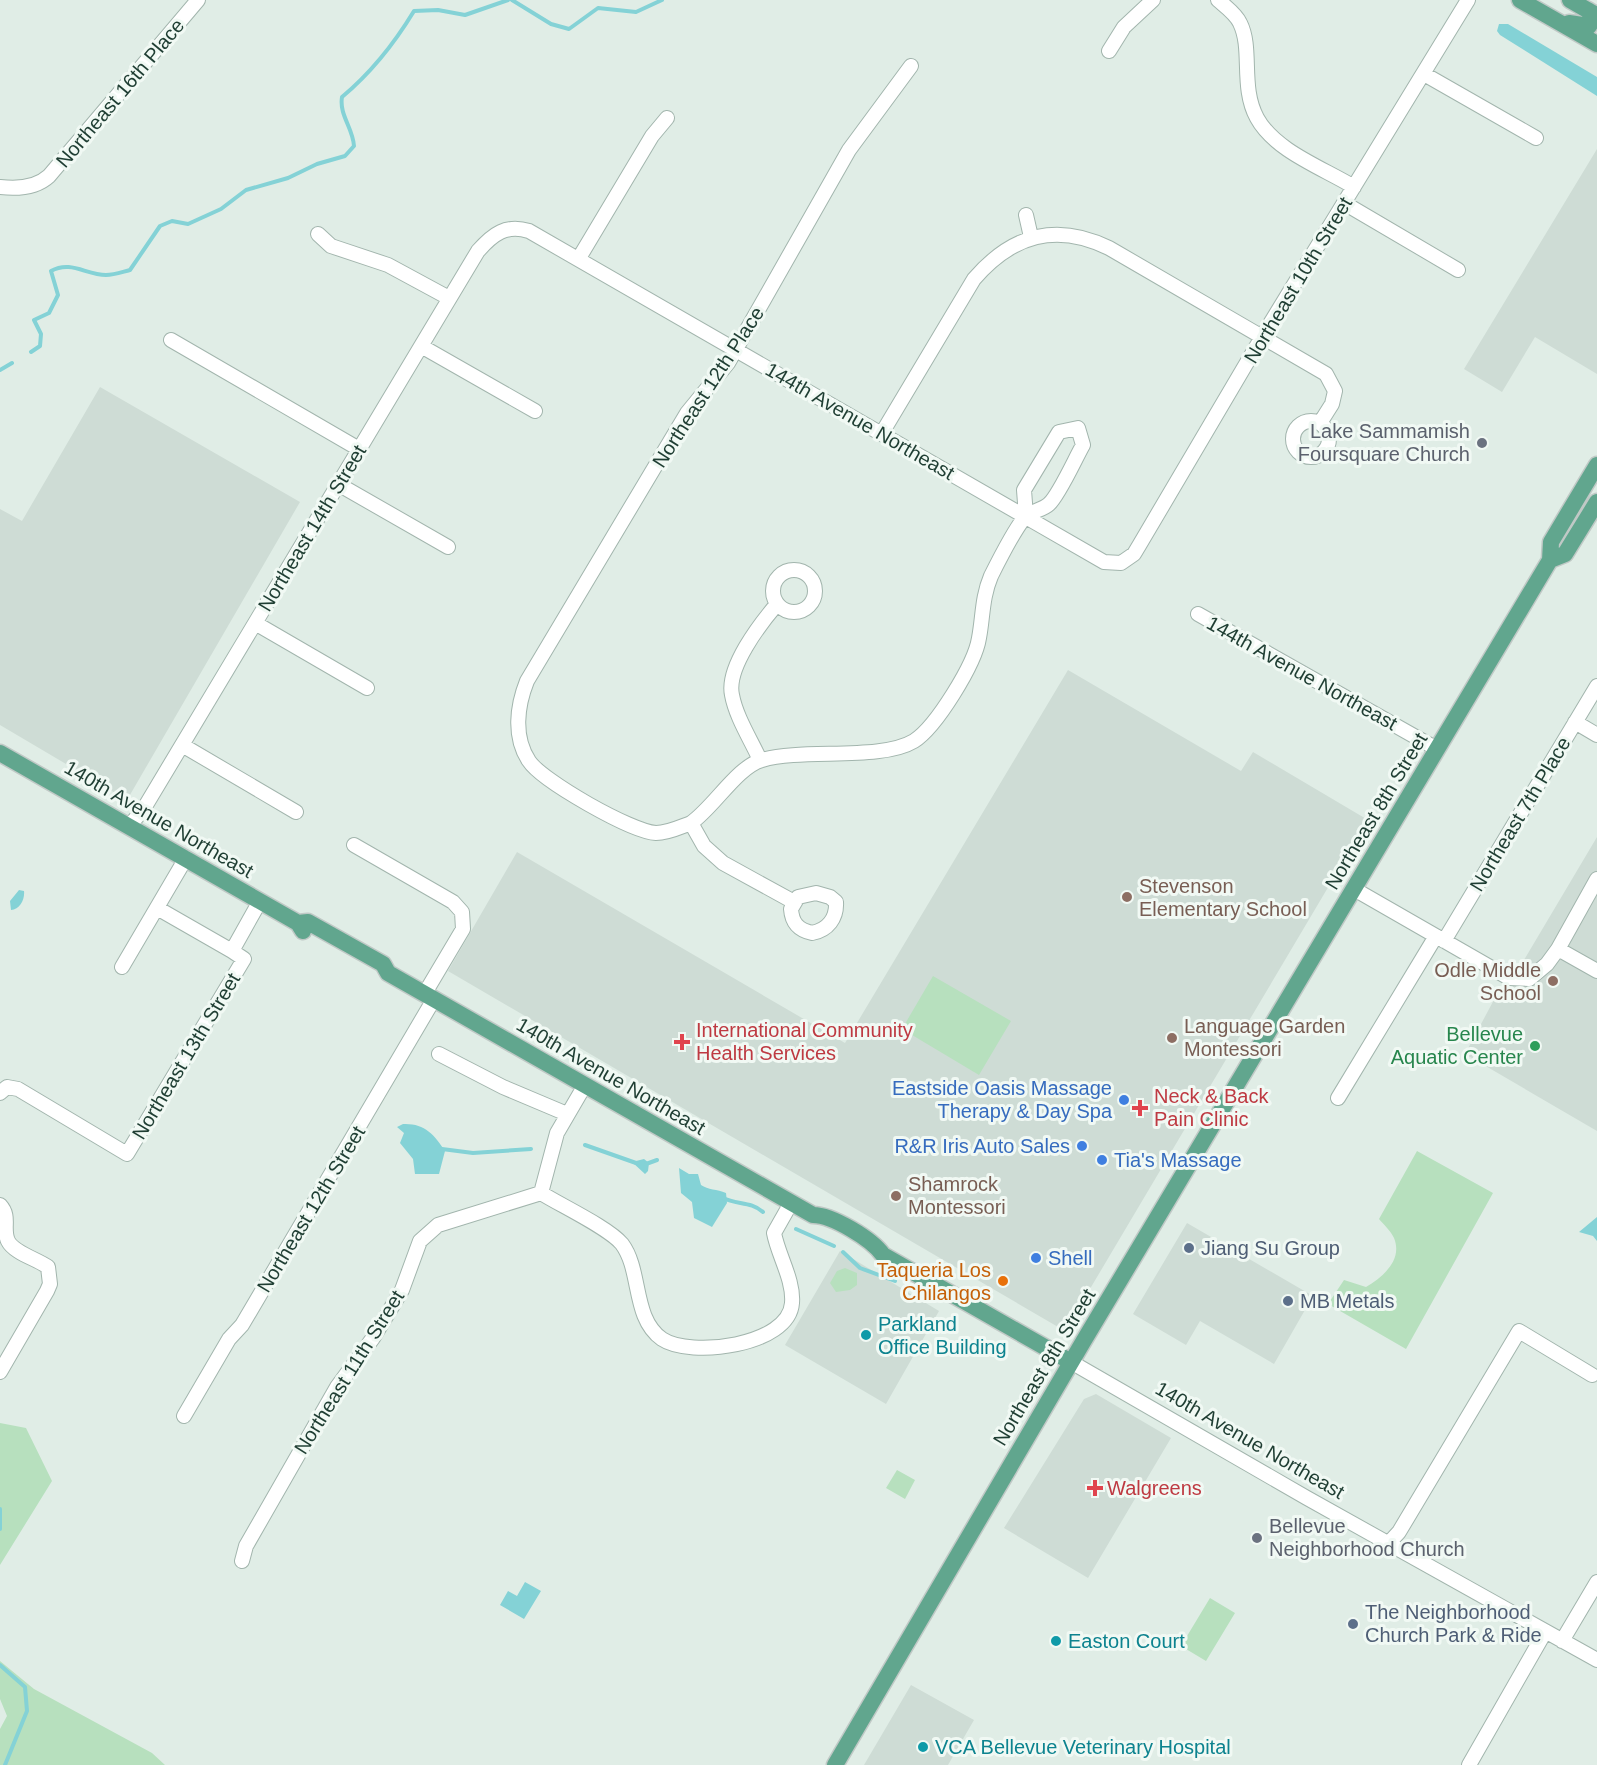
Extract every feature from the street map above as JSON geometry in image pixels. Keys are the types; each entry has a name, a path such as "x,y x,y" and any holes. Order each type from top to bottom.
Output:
{"main road":[{"path":"1525,3 1584,28 1591,24 1592,13 1570,0"},
{"path":"1525,3 1597,44"},
{"name":"Northeast 8th Street","path":"835,1765 1071,1362 1551,560 1551,542 1597,465"},
{"name":"Northeast 8th Street","path":"1551,560 1565,554 1597,502"},
{"name":"140th Avenue Northeast","path":"0,753 298,922 303,931 377,974 388,973 813,1215 824,1215 833,1220 876,1245 883,1255 1071,1362"}],"street":[{"name":"Northeast 16th Place","path":"0,187 12,188 40,184 198,0"},
{"path":"1109,51 1124,27 1153,0"},
{"path":"1218,0 1240,23 1244,38 1247,86 1258,119 1279,143 1354,187"},
{"name":"Northeast 10th Street","path":"1127,560 1140,544 1262,337 1468,0"},
{"name":"Northeast 12th Place","path":"691,823 655,833 635,828 542,775 528,761 522,747 518,714 519,700 528,681 675,433 736,349 849,150 911,66"},
{"path":"1424,74 1536,138"},
{"path":"579,258 652,136 667,118"},
{"path":"1344,203 1458,270"},
{"path":"1026,215 1031,237"},
{"name":"144th Avenue Northeast","path":"498,232 517,227 579,258 1104,562 1114,565 1127,560"},
{"name":"Northeast 14th Street","path":"129,826 141,814 478,250 498,232"},
{"path":"882,433 974,279 988,262 1031,237 1069,233 1090,238 1326,374 1335,391 1332,404 1320,423"},
{"path":"318,234 332,246 379,260 449,298"},
{"path":"171,340 359,449"},
{"path":"421,346 535,411"},
{"path":"794,902 723,863 704,846 691,823 706,813 743,772 759,760 781,756 894,749 914,741 929,729 968,667 979,640 984,593 1026,516 1024,490 1059,432 1078,428 1083,445 1049,504 1026,516"},
{"path":"338,484 448,547"},
{"path":"759,760 732,697 731,685 733,670 777,604"},
{"name":"144th Avenue Northeast","path":"1198,614 1437,749"},
{"path":"255,622 367,688"},
{"name":"Northeast 7th Place","path":"1338,1098 1597,686"},
{"path":"1575,722 1597,735"},
{"path":"182,745 296,812"},
{"name":"Northeast 12th Street","path":"184,1416 229,1339 242,1325 429,996 463,929 463,916 453,902 354,845"},
{"path":"122,967 186,858"},
{"path":"1354,889 1517,980 1529,979 1547,964 1558,949 1597,879"},
{"name":"Northeast 13th Street","path":"4,1090 18,1089 127,1154 244,959 232,951 260,901"},
{"path":"157,908 232,951"},
{"path":"1558,949 1597,971"},
{"path":"439,1054 503,1087 567,1114"},
{"path":"585,1085 567,1114 551,1150 541,1193 616,1238 627,1252 647,1321 654,1331 678,1347 699,1350 758,1338 776,1328 789,1314 792,1295 774,1233 792,1203"},
{"name":"Northeast 11th Street","path":"242,1561 246,1546 337,1387 373,1338 402,1290 420,1242 438,1225 541,1193"},
{"path":"0,1205 8,1218 7,1236 10,1244 44,1264 50,1271 50,1284 47,1291 0,1372"},
{"path":"1388,1544 1399,1532 1519,1331 1592,1376"},
{"name":"140th Avenue Northeast","path":"1071,1362 1388,1544 1597,1660"},
{"path":"1562,1641 1597,1582"},
{"path":"1468,1765 1545,1632"}],"shaded area":[{"path":"1597,149 1597,374 1535,337 1502,392 1464,369"},
{"path":"100,387 300,502 127,800 0,725 0,509 22,521"},
{"path":"1068,670 1241,771 1253,752 1368,820 1065,1331 448,971 517,852 845,1043"},
{"name":"Odle Middle School","path":"1597,837 1597,1131 1465,1054 1496,996 1521,965"},
{"path":"1187,1223 1313,1296 1274,1364 1200,1321 1186,1345 1133,1314"},
{"path":"840,1251 939,1311 886,1404 785,1345"},
{"path":"1096,1394 1171,1438 1088,1578 1004,1528 1084,1399"},
{"path":"911,1685 974,1720 948,1765 864,1765"}],"green space":[{"path":"933,976 1011,1021 979,1075 902,1029"},
{"path":"1417,1151 1493,1193 1406,1349 1328,1304 1344,1280 1366,1287 1385,1273 1394,1261 1396,1246 1394,1238 1379,1219"},
{"path":"845,1268 857,1273 857,1285 850,1290 836,1292 830,1283 837,1271"},
{"path":"0,1423 26,1428 52,1481 0,1565"},
{"path":"897,1470 915,1480 905,1499 886,1488"},
{"path":"1210,1598 1235,1613 1206,1661 1181,1646"},
{"path":"0,1661 34,1689 152,1753 165,1765 0,1765 0,1729 7,1716 0,1699"}],"water":[{"path":"1499,24 1508,24 1597,77 1597,96 1500,35 1497,31"},
{"path":"19,890 24,891 23,901 17,908 11,910 10,901"},
{"path":"403,1124 423,1128 441,1145 445,1151 439,1174 415,1174 413,1159 400,1143 404,1133 397,1127"},
{"path":"644,1159 649,1163 645,1174 632,1162"},
{"path":"679,1168 689,1174 698,1174 701,1185 704,1187 726,1193 727,1203 712,1227 694,1218 692,1202 681,1193"},
{"path":"1597,1217 1597,1241 1593,1236 1579,1232"},
{"path":"525,1582 541,1591 524,1619 500,1605 508,1591 517,1596"}],"waterway":[{"path":"31,352 40,346 41,334 34,320 49,313 58,295 51,271 72,267 106,275 130,270 160,226 172,221 188,224 221,209 246,190 288,178 317,164 345,156 354,146 342,110 342,97 382,57 414,11 438,10 465,15 508,0"},
{"path":"512,0 551,24 569,29 598,8 636,12 662,0"},
{"path":"0,370 12,363"},
{"path":"585,1145 636,1163"},
{"path":"442,1149 473,1153 531,1149"},
{"path":"646,1164 657,1160"},
{"path":"723,1198 754,1206 763,1212"},
{"path":"796,1229 834,1246"},
{"path":"843,1252 860,1268 895,1281"},
{"path":"0,1509 0,1529"},
{"path":"0,1665 25,1687 27,1711 5,1765"}],"place":[{"name":"Lake Sammamish Foursquare Church","path":"1482,443"},
{"name":"Stevenson Elementary School","path":"1127,897"},
{"name":"Odle Middle School","path":"1553,981"},
{"name":"Language Garden Montessori","path":"1172,1038"},
{"name":"International Community Health Services","path":"682,1042"},
{"name":"Bellevue Aquatic Center","path":"1535,1046"},
{"name":"Eastside Oasis Massage Therapy & Day Spa","path":"1124,1100"},
{"name":"Neck & Back Pain Clinic","path":"1140,1108"},
{"name":"R&R Iris Auto Sales","path":"1082,1146"},
{"name":"Tia's Massage","path":"1102,1160"},
{"name":"Shamrock Montessori","path":"896,1196"},
{"name":"Jiang Su Group","path":"1189,1248"},
{"name":"Shell","path":"1036,1258"},
{"name":"Taqueria Los Chilangos","path":"1003,1281"},
{"name":"MB Metals","path":"1288,1301"},
{"name":"Parkland Office Building","path":"866,1335"},
{"name":"Walgreens","path":"1095,1488"},
{"name":"Bellevue Neighborhood Church","path":"1257,1538"},
{"name":"The Neighborhood Church Park & Ride","path":"1353,1624"},
{"name":"Easton Court","path":"1056,1641"},
{"name":"VCA Bellevue Veterinary Hospital","path":"923,1747"}]}
